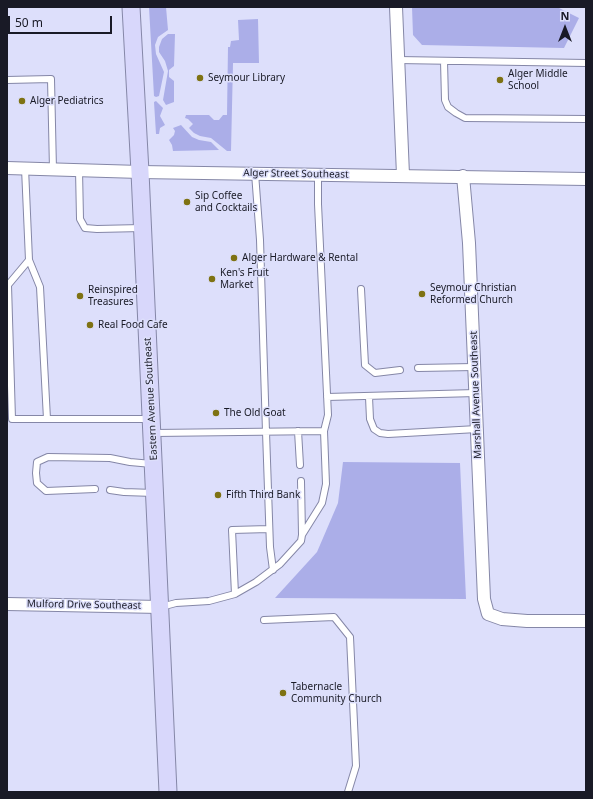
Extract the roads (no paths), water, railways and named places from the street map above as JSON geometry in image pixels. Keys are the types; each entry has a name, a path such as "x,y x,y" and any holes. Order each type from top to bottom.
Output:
{"main road":[{"name":"Eastern Avenue Southeast","path":"131,7 143,228 168,792"}],"street":[{"path":"396,7 403,175"},
{"name":"Alger Street Southeast","path":"7,168 140,172 586,178"},
{"name":"Marshall Avenue Southeast","path":"463,176 469,243 484,599 488,614 502,619 527,621 586,621"},
{"name":"Mulford Drive Southeast","path":"7,604 160,607"}],"lane":[{"path":"398,60 586,63"},
{"path":"444,61 445,100 448,107 465,118 586,119"},
{"path":"7,80 51,79 53,170"},
{"path":"25,168 29,260 40,287 47,419"},
{"path":"79,170 80,219 85,228 143,228"},
{"path":"255,173 260,240 266,432 273,570"},
{"path":"302,535 322,503 326,484 324,430 328,416 318,204 318,174"},
{"path":"29,260 8,285 12,419 47,419 266,432 324,430"},
{"path":"361,289 364,365 375,372 400,370"},
{"path":"418,368 474,367"},
{"path":"327,397 476,393"},
{"path":"369,397 370,419 374,429 380,433 388,434 477,429"},
{"path":"298,431 300,465"},
{"path":"95,489 46,491 37,483 37,462 48,457 110,458 154,464"},
{"path":"160,607 176,603 209,601 235,594 256,582 280,564 301,541 300,481"},
{"path":"110,490 155,493"},
{"path":"235,594 232,530 270,529"},
{"path":"264,620 334,617 350,637 356,766 348,792"}],"place":[{"name":"Seymour Library","path":"200,78"},
{"name":"Alger Middle School","path":"500,80"},
{"name":"Alger Pediatrics","path":"22,101"},
{"name":"Sip Coffee and Cocktails","path":"187,202"},
{"name":"Alger Hardware & Rental","path":"234,258"},
{"name":"Ken's Fruit Market","path":"212,279"},
{"name":"Seymour Christian Reformed Church","path":"422,294"},
{"name":"Reinspired Treasures","path":"80,296"},
{"name":"Real Food Cafe","path":"90,325"},
{"name":"The Old Goat","path":"216,413"},
{"name":"Fifth Third Bank","path":"218,495"},
{"name":"Tabernacle Community Church","path":"283,693"}]}
